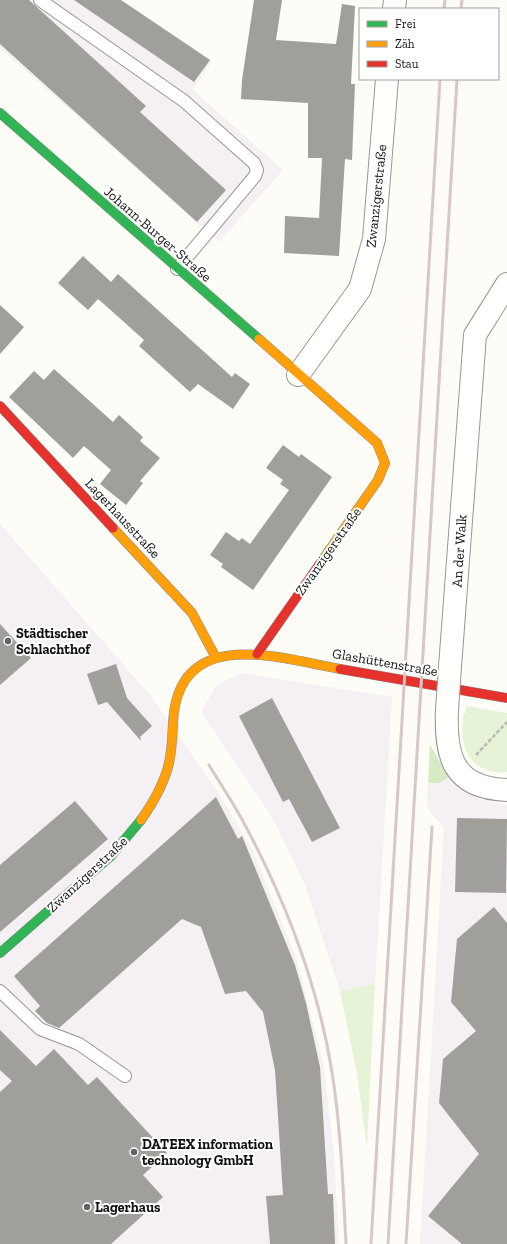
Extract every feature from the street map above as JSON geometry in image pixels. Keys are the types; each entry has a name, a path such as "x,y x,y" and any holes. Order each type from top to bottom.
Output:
{"street":[{"name":"Zwanzigerstraße","path":"0,954 120,847 147,812 166,774 172,748 177,698 181,686 190,676 215,656 234,652 257,654 378,480 385,463 377,443 298,375 360,289 374,239 387,80"},
{"name":"Johann-Burger-Straße","path":"0,113 298,375"},
{"name":"An der Walk","path":"507,284 475,335 446,736 451,760 464,776 490,789 507,790"},
{"name":"Lagerhausstraße","path":"0,406 192,613 215,656"},
{"name":"Glashüttenstraße","path":"257,654 507,698"}],"lane":[{"path":"40,0 184,101 254,163 257,170 255,176 177,269"},
{"path":"0,991 40,1029 79,1044 125,1076"}],"path":[{"path":"472,759 507,722"}],"shaded area":[{"path":"0,0 121,0 212,61 193,90 283,170 219,242 0,48"},
{"path":"0,524 151,696 219,794 253,851 297,960 324,1067 334,1155 339,1244 0,1244"},
{"path":"241,673 392,697 375,984 340,991 304,882 272,817 201,712 217,685"},
{"path":"449,777 460,788 479,799 507,805 507,1244 420,1244 444,828 427,808 428,783 439,783"}],"green space":[{"path":"466,706 507,713 507,772 493,772 480,767 474,762 466,751 462,729 463,713 466,713"},
{"path":"430,745 449,777 439,783 428,783"},
{"path":"375,984 367,1148 357,1074 340,991"}],"building":[{"path":"0,0 29,0 146,106 140,112 226,190 197,222 0,44"},
{"path":"74,0 121,0 210,60 194,82"},
{"path":"254,0 282,0 276,40 336,44 342,4 355,6 351,84 355,84 352,160 345,159 339,256 284,253 285,216 319,218 322,158 308,158 308,103 241,99 242,80"},
{"path":"83,256 111,282 118,274 232,377 235,373 250,384 233,409 198,384 190,392 139,346 144,340 98,299 88,310 58,283"},
{"path":"0,305 24,327 0,354"},
{"path":"54,369 113,422 119,415 143,437 140,441 160,458 140,481 143,483 126,505 100,484 111,470 84,446 73,458 9,397 34,371 44,380"},
{"path":"283,445 299,457 301,454 332,477 253,590 221,567 223,564 210,555 226,532 239,541 242,538 250,544 289,490 280,484 283,480 266,468"},
{"name":"Städtischer Schlachthof","path":"0,624 31,658 0,685"},
{"path":"116,664 127,698 152,726 140,737 141,741 107,702 98,705 87,674"},
{"path":"272,698 340,828 312,842 289,799 283,802 239,716"},
{"path":"216,797 238,839 242,836 295,965 306,1003 320,1067 328,1194 333,1194 335,1244 270,1244 266,1196 283,1195 275,1070 263,1012 246,991 225,994 201,927 182,919 59,1028 47,1023 35,1011 40,1006 14,976"},
{"path":"75,801 108,839 0,932 0,865"},
{"path":"457,818 507,819 506,893 455,892"},
{"path":"494,907 507,923 507,1244 462,1244 428,1216 479,1154 439,1103 443,1059 476,1031 451,1002 457,939"},
{"path":"0,1030 36,1066 54,1049 88,1085 97,1077 167,1153 143,1175 163,1197 111,1244 0,1244 0,1092 12,1081 0,1070"}],"railway":[{"path":"444,8 445,0"},
{"path":"461,8 462,0"},
{"path":"371,1244 440,80"},
{"path":"388,1244 457,80"},
{"path":"209,765 241,817 260,854 287,914 309,976 326,1040 335,1093 338,1115 346,1244"},
{"path":"406,1244 432,827"}],"traffic: fast":[{"path":"0,113 259,339"},
{"path":"0,953 111,856 141,820"}],"traffic: slow":[{"path":"259,339 377,443 385,463 378,480 319,565"},
{"path":"113,528 192,613 215,656"},
{"path":"141,820 158,793 167,771 171,750 174,712 182,685 197,668 217,658 240,654 292,659 340,669"}],"traffic: jam":[{"path":"0,406 113,528"},
{"path":"257,654 319,565"},
{"path":"340,669 507,698"}],"place":[{"name":"Städtischer Schlachthof","path":"8,641"},
{"name":"DATEEX information technology GmbH","path":"134,1152"},
{"name":"Lagerhaus","path":"87,1207"}]}
